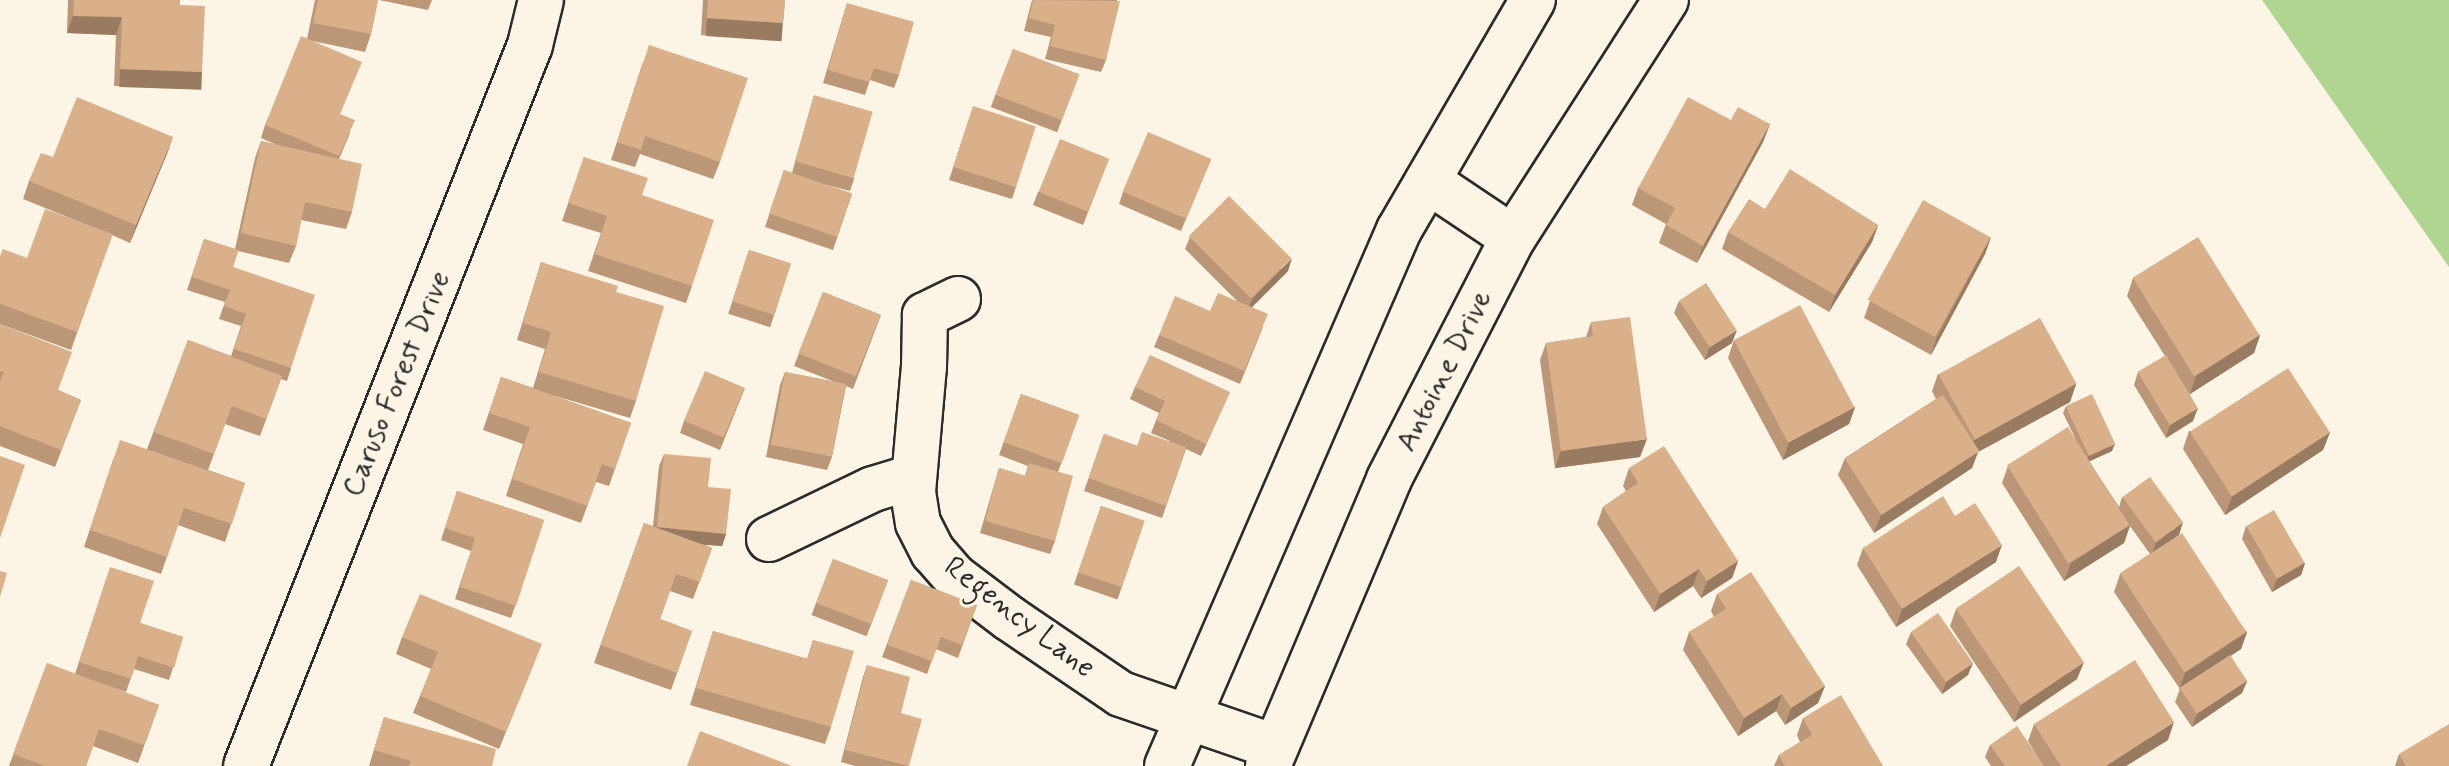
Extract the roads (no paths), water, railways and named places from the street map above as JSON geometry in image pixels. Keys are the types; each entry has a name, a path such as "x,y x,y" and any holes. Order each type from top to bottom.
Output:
{"main road":[{"name":"Caruso Forest Drive","path":"246,766 530,45 541,0"},
{"path":"1167,766 1186,716 1399,230 1533,0"},
{"name":"Antoine Drive","path":"1271,756 1389,479 1513,238 1666,0"},
{"path":"1428,181 1513,238"},
{"name":"Regency Lane","path":"958,299 925,315 924,366 913,477 918,523 933,552 955,577 1009,618 1121,694 1186,716 1271,756"},
{"path":"769,539 873,489 913,477"}]}
